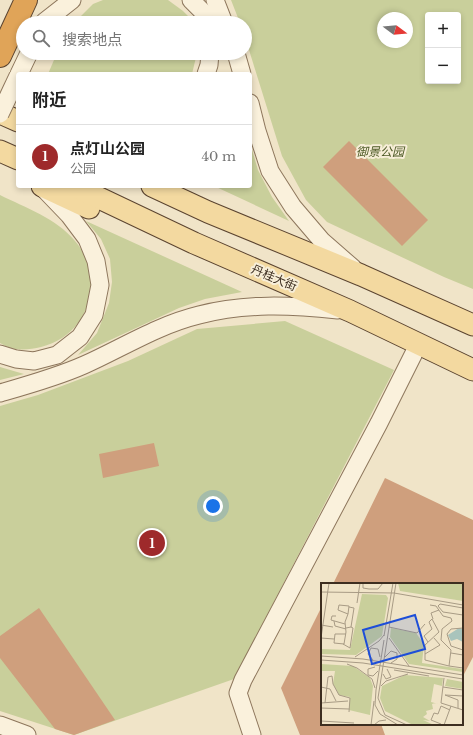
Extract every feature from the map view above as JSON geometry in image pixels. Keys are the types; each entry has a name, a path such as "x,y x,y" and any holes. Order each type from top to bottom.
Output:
{"highway":[{"path":"19,16 26,0"},
{"path":"0,56 16,22"}],"main road":[{"path":"0,97 16,105"},
{"path":"0,113 16,121"},
{"path":"0,150 16,158"},
{"path":"0,166 16,173"},
{"path":"46,188 184,254 257,270"},
{"name":"丹桂大街","path":"78,188 194,243 350,311 473,370"},
{"path":"156,188 208,212 361,275 473,325"},
{"path":"190,188 208,196 267,236"}],"street":[{"path":"51,16 72,0"},
{"path":"191,0 203,12 204,16"},
{"path":"215,0 221,16"},
{"path":"46,16 53,2"},
{"path":"20,72 26,60"},
{"path":"207,72 209,60"},
{"path":"238,60 241,72"},
{"path":"0,113 16,79"},
{"path":"252,111 270,170 290,201 322,241 361,275"},
{"path":"0,354 16,359 34,361 57,355 80,336 94,315 100,285 96,261 87,239 69,215 44,188"},
{"path":"0,393 83,366 158,330 198,315 231,308 268,306 304,306 350,311"},
{"path":"252,735 238,693 243,680 380,423 418,343"},
{"path":"0,725 27,735"}],"green space":[{"path":"103,0 168,0 188,16 81,16 93,4"},
{"name":"御景公园","path":"231,0 473,0 473,289 327,222 306,200 282,156 252,60 252,16 237,16"},
{"path":"54,60 195,60 192,72 49,72"},
{"path":"252,150 258,170 272,197 289,221 218,188 252,188"},
{"path":"0,195 40,214 59,226 75,241 85,256 90,272 91,288 88,304 81,318 71,331 58,341 41,347 19,349 10,348 0,343"},
{"path":"86,221 242,292 205,299 179,308 78,355 97,333 109,303 112,282 110,259 101,239"},
{"path":"285,321 394,370 234,679 74,735 0,711 0,406 38,395 128,361 197,329"},
{"path":"0,367 24,374 0,380"}],"building":[{"path":"349,141 428,220 402,246 323,167"},
{"path":"154,443 159,466 103,478 99,454"},
{"path":"385,478 473,520 473,657 463,676 463,583 333,583"},
{"path":"39,608 115,720 74,735 55,729 0,658 0,636"},
{"path":"321,608 321,725 381,725 385,735 300,735 281,688"}],"place":[{"name":"点灯山公园","path":"152,543"}]}
